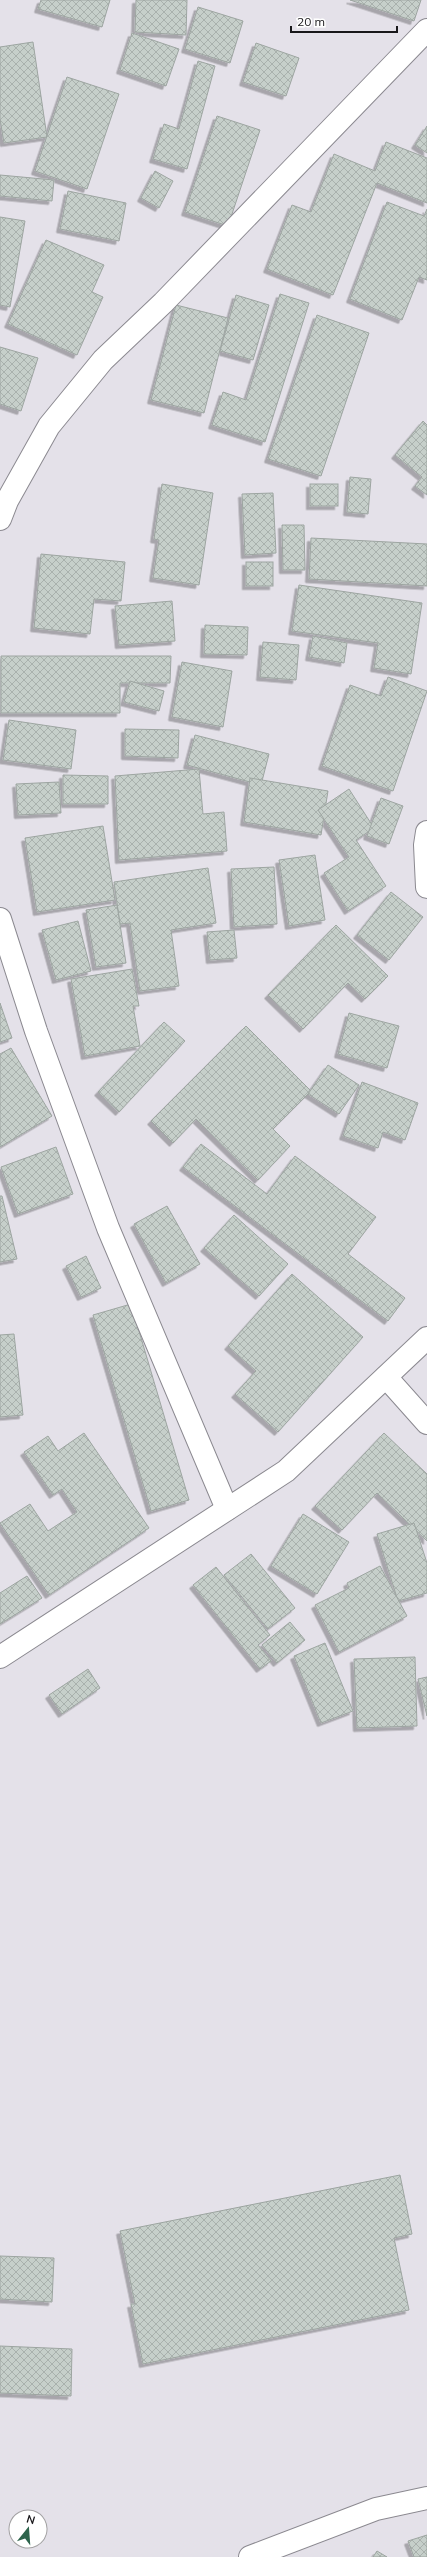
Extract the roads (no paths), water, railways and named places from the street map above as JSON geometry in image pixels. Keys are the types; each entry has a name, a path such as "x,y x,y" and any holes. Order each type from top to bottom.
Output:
{"street":[{"path":"0,519 7,501 49,426 103,360 163,303 427,30"},
{"path":"427,832 425,845 427,887"},
{"path":"0,919 36,1031 108,1228 227,1509"},
{"path":"0,1657 286,1471 427,1338"},
{"path":"386,1377 427,1423"},
{"path":"250,2557 376,2509 427,2498"}]}
